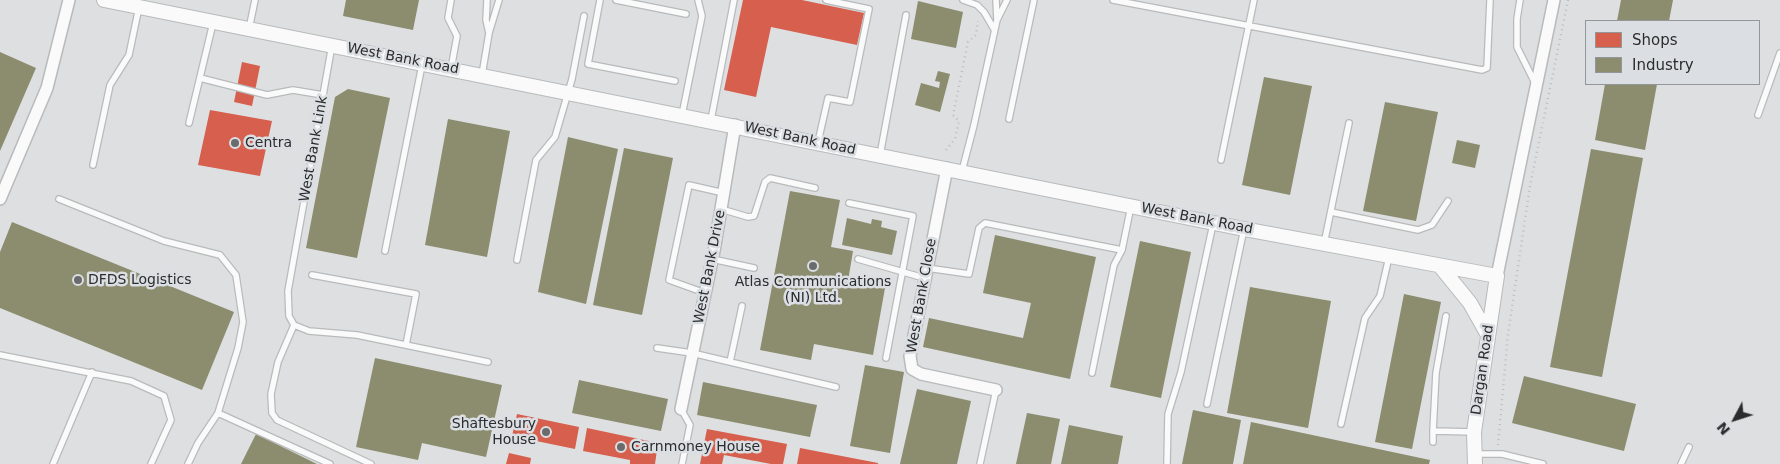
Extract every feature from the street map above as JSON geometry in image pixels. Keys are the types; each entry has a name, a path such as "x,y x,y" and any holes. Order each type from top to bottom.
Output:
{"street":[{"path":"0,199 47,88 68,0"},
{"name":"West Bank Road","path":"104,0 139,7 155,7 213,22 711,120 1244,229 1497,276"},
{"path":"1497,276 1554,0"},
{"name":"West Bank Drive","path":"681,409 712,259 735,125"},
{"name":"West Bank Close","path":"948,168 925,273 910,356 912,369 921,374 996,390"},
{"path":"1440,266 1470,304 1488,336"},
{"name":"Dargan Road","path":"1475,459 1474,432 1497,276"}],"lane":[{"path":"249,29 255,0"},
{"path":"451,0 448,18 457,36 451,68"},
{"path":"487,0 486,20 489,33"},
{"path":"482,75 489,33 499,0"},
{"path":"600,0 588,64 675,82"},
{"path":"616,0 686,14"},
{"path":"682,115 702,16 698,0"},
{"path":"711,120 734,0"},
{"path":"818,142 828,98 850,102 869,9 826,0"},
{"path":"963,0 977,5 984,12 994,29"},
{"path":"996,0 997,20"},
{"path":"962,171 974,125 994,29 1007,0"},
{"path":"1009,119 1034,0"},
{"path":"1113,0 1482,70 1487,68 1490,0"},
{"path":"1221,160 1254,0"},
{"path":"1520,0 1517,18 1517,47 1536,85"},
{"path":"93,165 110,85 129,56 139,7"},
{"path":"880,155 906,15"},
{"path":"517,260 536,160 555,137 572,79 584,16"},
{"path":"189,123 213,22"},
{"name":"West Bank Link","path":"294,325 289,316 288,291 332,45"},
{"path":"1758,115 1780,53"},
{"path":"385,251 423,63"},
{"path":"200,78 266,95 293,90 323,96"},
{"path":"1324,244 1349,123"},
{"path":"721,209 748,217 754,216 764,182 770,178 815,188"},
{"path":"705,293 669,280 689,185 724,193"},
{"path":"59,199 164,241 220,255 236,275 243,322 238,348 218,413 188,464"},
{"path":"1331,212 1418,230 1432,225 1448,201"},
{"path":"849,202 913,216 886,358"},
{"path":"1092,373 1114,265 1122,250 1131,206"},
{"path":"858,259 884,265 903,273 969,274 979,228 985,222 1122,250"},
{"path":"1167,464 1168,414 1181,372 1214,223"},
{"path":"1207,404 1244,229"},
{"path":"1341,424 1365,318 1380,296 1389,257"},
{"path":"712,259 754,268"},
{"path":"312,275 416,294 406,345"},
{"path":"730,362 742,306"},
{"path":"1433,442 1436,373 1446,316"},
{"path":"371,464 277,420 272,413 271,394 278,362 294,325 309,331 357,335 488,362"},
{"path":"657,348 692,353 836,387"},
{"path":"0,355 131,381 164,396 171,420 151,464"},
{"path":"53,464 92,372"},
{"path":"980,464 996,390"},
{"path":"681,409 690,425 682,464"},
{"path":"218,413 330,464"},
{"path":"1433,431 1474,432"},
{"path":"1681,464 1689,447"},
{"path":"1475,459 1497,454 1542,464"}],"path":[{"path":"1497,454 1508,334 1530,186 1568,0"},
{"path":"946,150 955,140 959,121 953,115 968,42 976,35 977,18"}],"building: Shops":[{"path":"743,0 802,0 864,13 857,45 771,27 756,97 724,90"},
{"path":"242,62 260,66 252,106 234,102"},
{"name":"Centra","path":"210,110 272,121 260,176 198,165"},
{"name":"Shaftesbury House","path":"517,414 579,427 575,449 512,436"},
{"name":"Carnmoney House","path":"587,428 658,443 655,464 630,464 630,460 583,451"},
{"path":"707,429 787,444 783,464 771,464 724,455 722,464 700,464"},
{"path":"800,448 878,463 878,464 797,464"},
{"path":"509,453 531,458 530,464 506,464"}],"building: Industry":[{"path":"346,0 419,0 413,30 343,16"},
{"path":"1621,0 1673,0 1669,20 1617,20"},
{"path":"918,1 963,12 956,48 911,39"},
{"path":"0,52 36,68 0,151"},
{"path":"938,71 950,74 940,112 915,105 921,83 939,88 940,82 935,81"},
{"path":"1264,77 1312,86 1290,195 1242,185"},
{"path":"1605,85 1657,85 1645,150 1595,140"},
{"path":"348,89 390,98 357,258 306,248 335,97"},
{"path":"1385,102 1438,112 1416,221 1363,211"},
{"path":"448,119 510,131 487,257 425,245"},
{"path":"568,137 618,149 586,304 538,292"},
{"path":"1457,140 1480,145 1475,168 1452,163"},
{"path":"624,148 673,158 642,315 593,305"},
{"path":"1591,149 1643,158 1602,377 1550,367"},
{"name":"Atlas Communications (NI) Ltd.","path":"790,191 840,200 831,247 853,251 848,281 885,288 873,355 814,344 811,360 760,350"},
{"path":"847,218 871,224 872,219 882,221 881,227 897,231 892,255 842,245"},
{"name":"DFDS Logistics","path":"12,222 234,312 202,390 0,308 0,252"},
{"path":"995,235 1096,257 1070,379 923,347 929,318 1023,338 1031,303 983,293"},
{"path":"1140,241 1191,252 1161,398 1110,387"},
{"path":"1250,287 1331,301 1308,428 1227,413"},
{"path":"1404,294 1441,302 1412,449 1375,442"},
{"path":"375,358 502,385 486,457 422,443 418,460 356,447"},
{"path":"865,365 904,372 890,453 850,446"},
{"path":"1524,376 1636,404 1624,451 1512,423"},
{"path":"579,380 668,399 661,431 572,413"},
{"path":"703,382 817,405 810,437 697,415"},
{"path":"917,389 971,401 957,464 900,464"},
{"path":"1193,410 1241,420 1233,464 1182,464"},
{"path":"1027,413 1060,419 1051,464 1016,464"},
{"path":"1251,422 1430,460 1429,464 1243,464"},
{"path":"1069,425 1123,436 1118,464 1061,464"},
{"path":"256,434 317,464 241,464"}],"place":[{"name":"Centra","path":"235,143"},
{"name":"Atlas Communications (NI) Ltd.","path":"813,266"},
{"name":"DFDS Logistics","path":"78,280"},
{"name":"Shaftesbury House","path":"546,432"},
{"name":"Carnmoney House","path":"621,447"}]}
